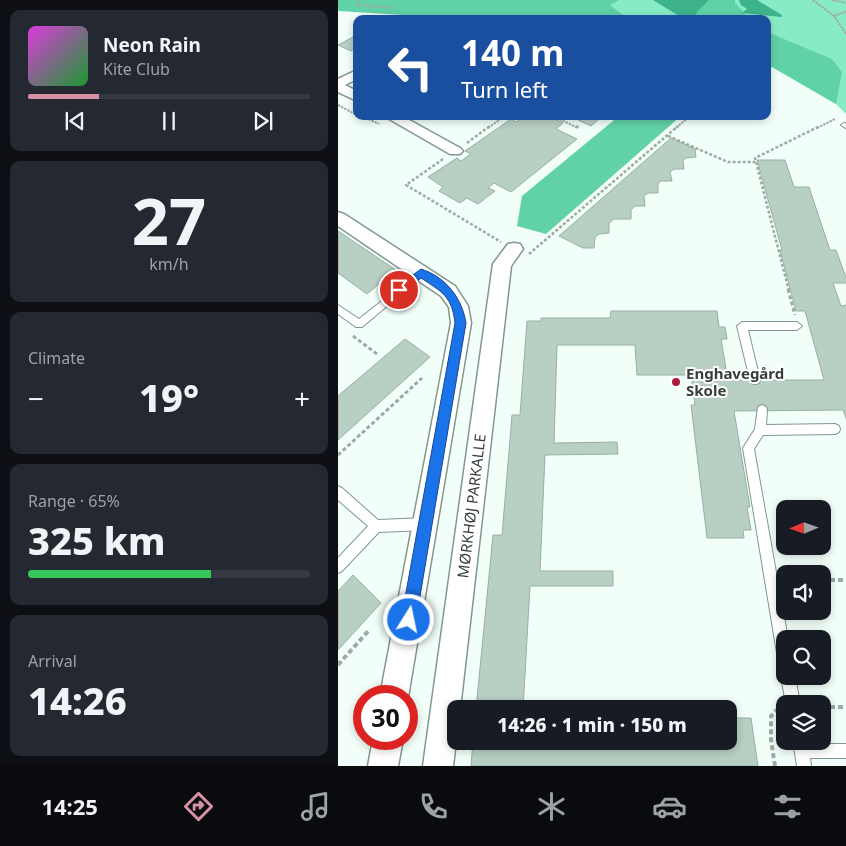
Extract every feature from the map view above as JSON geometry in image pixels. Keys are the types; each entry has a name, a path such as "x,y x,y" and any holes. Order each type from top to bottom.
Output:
{"street":[{"path":"353,77 338,86 353,95"},
{"path":"399,120 455,151"},
{"path":"338,218 448,291 458,306 461,323 397,685"},
{"name":"MØRKHØJ PARKALLE","path":"438,766 508,257"},
{"path":"383,766 386,750"}],"lane":[{"path":"338,309 359,324 421,273"},
{"path":"755,380 742,326 797,326"},
{"path":"762,410 760,430 748,448 780,630"},
{"path":"760,430 835,429"},
{"path":"338,492 376,526 426,524"},
{"path":"338,567 376,526"},
{"path":"831,749 846,751"},
{"path":"801,750 804,766"}],"path":[{"path":"358,0 357,5 394,8"},
{"path":"813,0 834,16 846,35"},
{"path":"832,0 846,3"},
{"path":"834,16 846,11"},
{"path":"338,106 353,113"},
{"path":"797,326 755,158 838,117"},
{"path":"499,120 406,185 508,257 524,259 686,120"},
{"path":"562,120 579,128"},
{"path":"668,136 728,162 755,162"},
{"path":"359,324 349,332 376,354"},
{"path":"338,455 422,378"},
{"path":"831,580 846,580"},
{"path":"338,665 370,629"},
{"path":"831,707 846,707"},
{"path":"775,766 771,740 772,716 776,712"}],"shaded area":[{"path":"338,0 619,0 610,5 623,15 402,15 338,11"},
{"path":"583,0 846,0 846,114 836,104 771,67 771,15 586,15"},
{"path":"653,0 708,0 696,15 677,15"},
{"path":"708,0 735,0 735,3 746,15 696,15"},
{"path":"739,0 757,0 782,15 782,17 742,13 747,9 741,5"},
{"path":"771,34 832,59 842,72 836,104 772,67"},
{"path":"614,120 676,120 546,234 517,226 522,196"}],"building":[{"path":"353,37 353,50 351,51 338,45"},
{"path":"510,120 516,122 519,120 557,120 563,123 556,129 577,139 511,192 494,183 488,188 495,191 478,204 467,198 460,203 439,191 443,187 428,177 457,158 461,161 471,154 465,151"},
{"path":"578,120 598,120 591,126"},
{"path":"671,138 695,149 696,157 683,160 684,169 674,169 670,172 672,181 660,181 658,193 648,193 644,196 645,206 635,206 631,210 631,219 614,219 609,223 609,233 599,234 595,237 594,248 583,248 559,236"},
{"path":"757,160 785,160 794,187 809,187 830,250 836,250 847,280 847,283 833,283 841,306 847,305 847,421 843,410 734,411 750,507 747,507 751,530 743,530 744,538 707,538 691,405 695,405 691,375 637,375 635,345 557,345 554,443 617,442 618,454 545,455 540,571 613,571 613,586 530,586 524,700 477,700 493,535 502,535 512,415 520,415 527,321 541,321 541,318 610,318 611,311 717,311 719,327 725,327 727,339 721,339 728,380 824,380 805,311 796,311 780,250 782,250"},
{"path":"338,231 396,270 367,294 338,273"},
{"path":"405,339 430,357 338,440 338,396"},
{"path":"353,575 381,603 338,650 338,591"},
{"path":"737,718 751,718 758,766 471,766 472,750 737,750"}],"place":[{"name":"Enghavegård Skole","path":"676,382"}],"route":[{"path":"399,290 421,273 448,291 458,306 461,323 409,620"}]}
